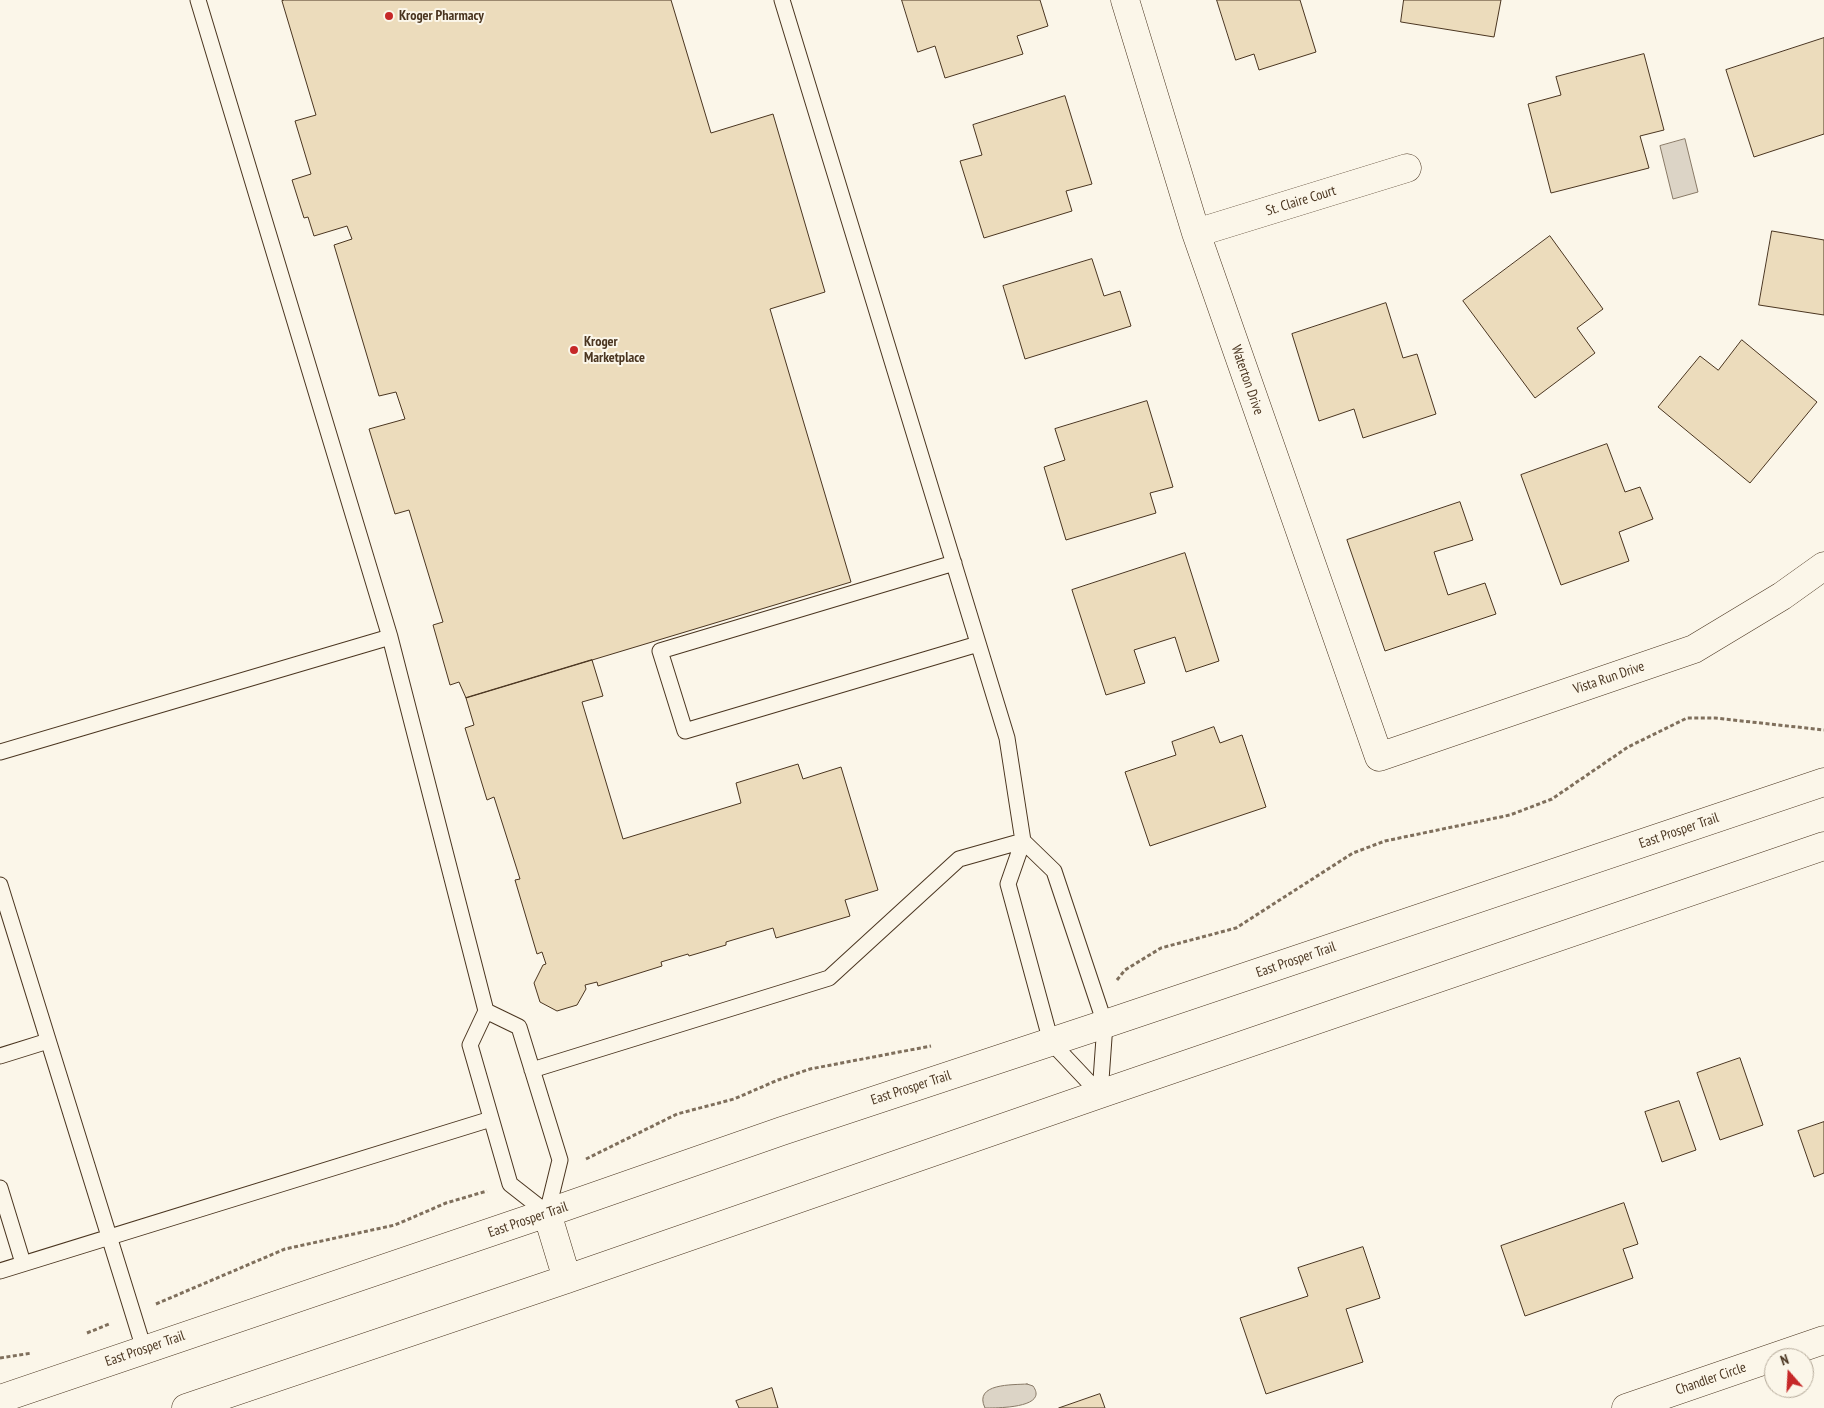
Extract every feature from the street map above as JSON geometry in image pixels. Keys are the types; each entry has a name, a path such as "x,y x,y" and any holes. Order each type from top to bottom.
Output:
{"main road":[{"name":"Waterton Drive","path":"1125,0 1196,233 1379,758"},
{"name":"St. Claire Court","path":"1196,233 1407,168"},
{"name":"Vista Run Drive","path":"1379,758 1694,649 1782,596 1824,566"},
{"name":"East Prosper Trail","path":"0,1399 548,1213 782,1131 1824,782"},
{"path":"186,1408 567,1279 1824,846"},
{"path":"548,1213 567,1279"},
{"name":"Chandler Circle","path":"1626,1408 1824,1340"}],"lane":[{"path":"198,0 390,637 486,1011 470,1045 491,1119 510,1184 548,1213 556,1170 560,1160 520,1027 486,1011"},
{"path":"782,0 1007,738 1023,841 1008,884 1051,1042 1100,1094"},
{"path":"954,563 660,651 685,731 978,644"},
{"path":"0,752 390,637"},
{"path":"1023,841 1054,871 1105,1024 1100,1094"},
{"path":"532,1070 829,978 959,859 1023,841"},
{"path":"0,885 144,1349"},
{"path":"0,1056 48,1041"},
{"path":"0,1271 491,1119"},
{"path":"0,1188 23,1263"}],"path":[{"path":"1094,994 1110,990 1125,970 1161,948 1236,928 1353,853 1385,841 1510,815 1552,799 1628,746 1686,718 1715,718 1824,730"},
{"path":"556,1170 571,1166 678,1114 734,1099 778,1080 810,1069 934,1045"},
{"path":"79,1336 133,1315 196,1286 285,1249 395,1225 446,1203 510,1184"},
{"path":"0,1358 35,1352"}],"shaded area":[{"path":"1685,139 1698,192 1673,199 1660,146"},
{"path":"1027,1384 1033,1386 1036,1393 1034,1399 1028,1403 1010,1407 985,1408 983,1400 989,1390 1004,1385"}],"building":[{"name":"Kroger Marketplace","path":"671,0 711,133 773,114 825,292 770,309 851,582 466,698 459,682 450,685 433,625 443,622 409,510 395,514 369,429 405,419 396,392 379,396 334,245 352,239 347,226 314,236 308,217 304,218 292,180 311,174 295,121 316,115 282,1"},
{"path":"902,0 1040,0 1048,26 1017,36 1023,54 945,78 935,46 918,52"},
{"path":"1217,0 1300,0 1316,52 1259,70 1254,54 1236,60"},
{"path":"1404,0 1501,0 1494,37 1401,22"},
{"path":"1824,38 1824,134 1754,157 1726,70"},
{"path":"1644,54 1664,130 1640,136 1649,168 1551,193 1528,104 1561,95 1556,77"},
{"path":"1065,96 1092,184 1066,191 1072,211 984,238 960,161 982,155 973,125"},
{"path":"1772,231 1824,240 1824,315 1759,305"},
{"path":"1550,236 1603,309 1577,328 1595,353 1535,398 1463,301"},
{"path":"1092,259 1104,296 1120,291 1131,326 1025,359 1003,286"},
{"path":"1386,303 1403,358 1417,354 1436,414 1363,438 1354,409 1319,421 1292,334"},
{"path":"1742,340 1817,402 1750,483 1658,407 1700,356 1718,370"},
{"path":"1147,401 1173,487 1150,493 1156,513 1066,540 1044,467 1065,460 1055,429"},
{"path":"1607,444 1625,492 1640,487 1653,519 1619,532 1629,561 1561,585 1521,475"},
{"path":"1460,502 1473,540 1434,552 1448,595 1485,583 1496,614 1385,651 1347,540"},
{"path":"1185,553 1219,661 1186,672 1175,637 1134,650 1145,683 1106,695 1072,590"},
{"path":"592,660 603,696 582,702 623,839 741,803 736,783 798,764 803,779 841,767 878,890 845,900 850,916 776,938 773,928 726,942 726,945 661,962 662,966 598,986 597,982 585,985 586,989 577,1005 557,1011 540,1002 534,983 543,965 546,964 542,952 537,954 515,880 520,879 494,797 487,800 465,728 474,725 466,698"},
{"path":"1214,727 1220,743 1242,735 1266,807 1150,846 1125,772 1176,755 1172,742"},
{"path":"1740,1058 1763,1125 1720,1140 1697,1073"},
{"path":"1679,1101 1696,1150 1662,1162 1645,1112"},
{"path":"1824,1122 1824,1173 1814,1177 1798,1131"},
{"path":"1624,1203 1638,1244 1623,1249 1633,1278 1525,1316 1501,1246"},
{"path":"1363,1247 1380,1298 1346,1309 1363,1362 1266,1394 1240,1318 1308,1296 1298,1268"},
{"path":"772,1388 778,1408 739,1408 736,1401"},
{"path":"1100,1394 1105,1408 1059,1408"}],"place":[{"name":"Kroger Pharmacy","path":"389,16"},
{"name":"Kroger Marketplace","path":"574,350"}]}
